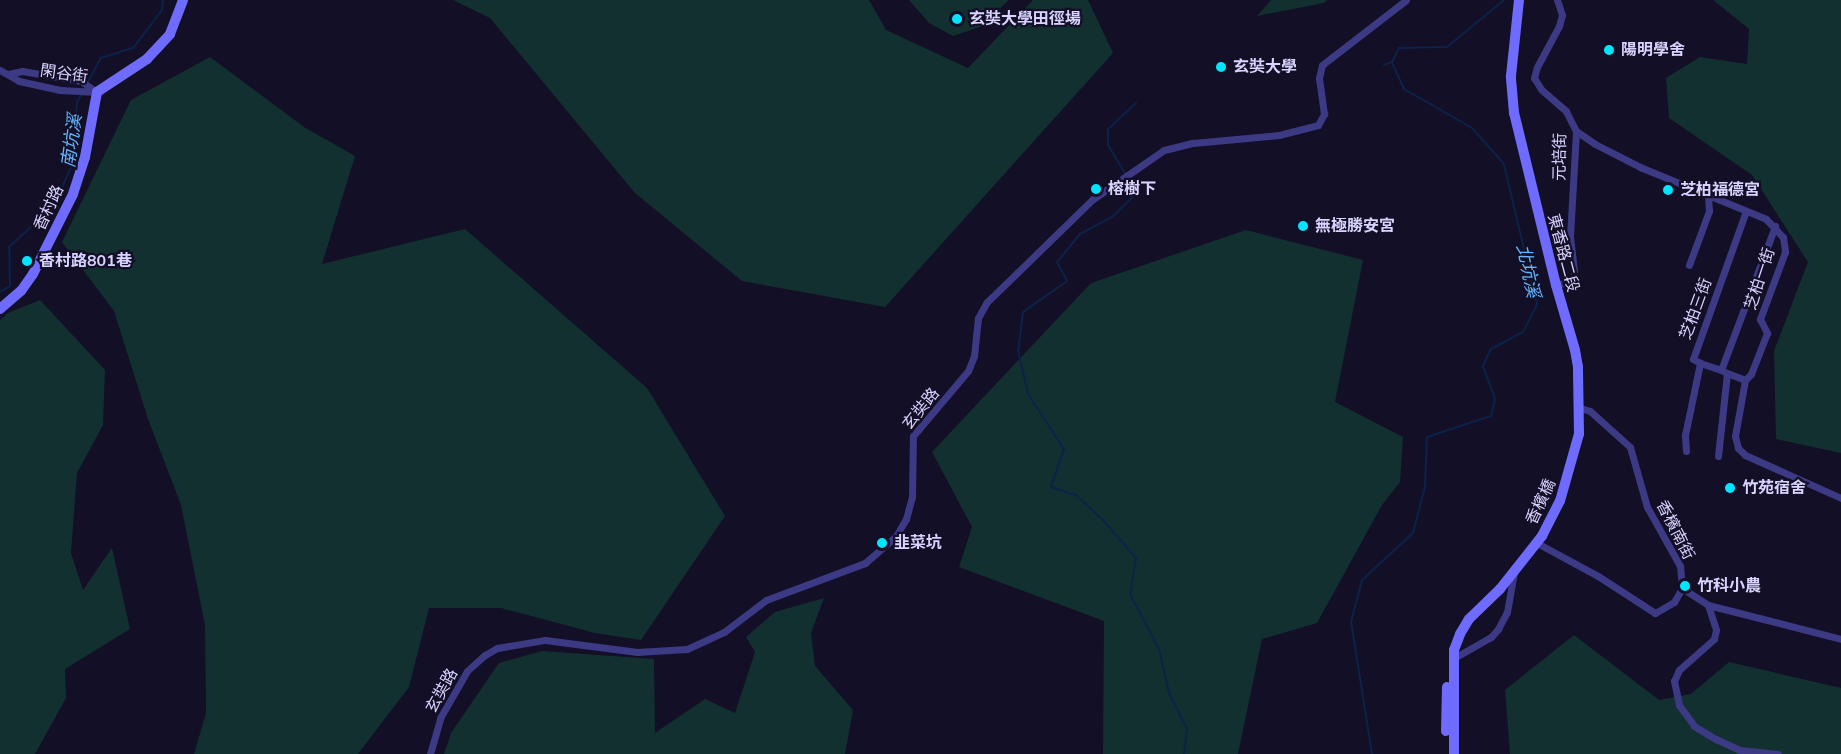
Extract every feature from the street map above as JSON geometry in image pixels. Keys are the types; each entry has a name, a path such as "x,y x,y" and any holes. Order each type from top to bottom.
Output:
{"street":[{"path":"89,91 147,59 170,34 183,0"},
{"name":"玄奘路","path":"430,754 440,718 468,671 485,655 497,648 545,640 637,652 687,649 724,632 766,600 865,563 896,536 906,519 912,497 913,436 968,371 974,356 978,318 987,302 1093,199 1164,150 1193,143 1279,135 1318,125 1324,114 1319,78 1322,65 1406,0"},
{"name":"東香路二段","path":"1519,0 1511,76 1514,113 1576,358 1580,408 1579,434 1570,472"},
{"name":"元培街","path":"1556,285 1575,280 1570,236 1576,131 1566,111 1541,89 1534,78 1537,67 1559,26 1562,15 1557,0"},
{"name":"閑谷街","path":"0,70 19,81 89,91"},
{"name":"閑谷街","path":"8,74 22,71 81,81 89,91"},
{"name":"香村路","path":"0,309 21,291 33,274 73,194 85,157 89,91"},
{"name":"芝柏一街","path":"1576,131 1613,154 1746,211 1775,226 1786,243 1785,252 1760,319 1767,333 1751,374 1745,380 1735,436 1738,448 1745,455 1841,498"},
{"path":"1689,265 1709,211 1708,195"},
{"name":"芝柏三街","path":"1686,451 1685,435 1700,363 1693,359 1746,211"},
{"path":"1718,456 1724,371 1775,226"},
{"path":"1700,363 1745,380"},
{"name":"香檳南街","path":"1580,408 1590,411 1630,447 1647,507 1680,566 1682,588"},
{"name":"香檳橋","path":"1537,543 1560,501 1570,472"},
{"path":"1454,754 1454,658 1460,634 1469,619 1514,572 1537,543 1598,576 1655,613 1664,610 1674,602 1682,588 1708,605 1841,639"},
{"path":"1454,658 1491,637 1498,629 1507,612 1514,572"},
{"path":"1447,754 1449,650 1454,632 1472,607 1514,572"},
{"path":"1708,605 1716,630 1714,639 1679,670 1674,681 1679,705 1694,726 1716,739 1740,750 1778,754"}],"green space":[{"path":"453,0 869,0 886,30 968,68 1033,0 1088,0 1113,53 885,307 742,281 635,193 490,18"},
{"name":"玄奘大學田徑場","path":"909,0 1009,0 980,27 953,36 929,23"},
{"path":"1271,0 1327,0 1324,3 1257,16"},
{"path":"1713,0 1841,0 1841,453 1776,439 1774,351 1808,262 1752,175 1669,118 1666,78 1700,57 1747,64 1749,29"},
{"path":"210,57 304,127 355,156 322,264 465,229 647,388 725,516 641,640 595,633 501,608 429,608 409,687 358,754 194,754 206,713 205,625 181,505 148,419 114,311 62,242 131,100"},
{"path":"1246,230 1363,260 1335,402 1403,437 1400,482 1382,505 1317,623 1262,639 1238,754 1103,754 1104,621 959,567 972,527 932,452 1091,283"},
{"path":"40,300 105,370 103,425 77,473 71,553 83,590 112,548 130,629 65,669 66,698 35,754 0,754 0,320 8,313"},
{"path":"824,598 811,633 815,666 853,710 845,754 444,754 451,733 499,663 542,651 654,659 655,733 705,699 735,713 755,652 746,637 775,612"},
{"path":"1574,635 1659,700 1691,694 1729,662 1841,688 1841,754 1510,754 1505,690"}],"waterway":[{"name":"南坑溪","path":"87,84 101,58 134,47 162,10 163,0"},
{"name":"北坑溪","path":"1372,754 1351,622 1362,580 1413,533 1425,487 1427,437 1491,416 1495,399 1483,366 1491,349 1523,332 1537,304 1504,164 1472,128 1404,89 1392,62 1399,48 1447,47 1504,0"},
{"name":"韭菜坑","path":"1384,65 1392,62"},
{"name":"南坑溪","path":"0,292 10,286 9,247 53,207 73,163 77,102 83,92"},
{"name":"韭菜坑","path":"1136,103 1108,129 1108,145 1137,193 1112,217 1080,234 1057,262 1067,281 1023,312 1018,350 1028,394 1064,449 1051,487 1076,495 1102,519 1136,558 1130,594 1159,649 1169,693 1187,729 1184,754"}],"place":[{"name":"玄奘大學田徑場","path":"957,19"},
{"name":"陽明學舍","path":"1609,50"},
{"name":"玄奘大學","path":"1221,67"},
{"name":"榕樹下","path":"1096,189"},
{"name":"芝柏福德宮","path":"1668,190"},
{"name":"無極勝安宮","path":"1303,226"},
{"name":"香村路801巷","path":"27,261"},
{"name":"竹苑宿舍","path":"1730,488"},
{"name":"韭菜坑","path":"882,543"},
{"name":"竹科小農","path":"1685,586"}]}
